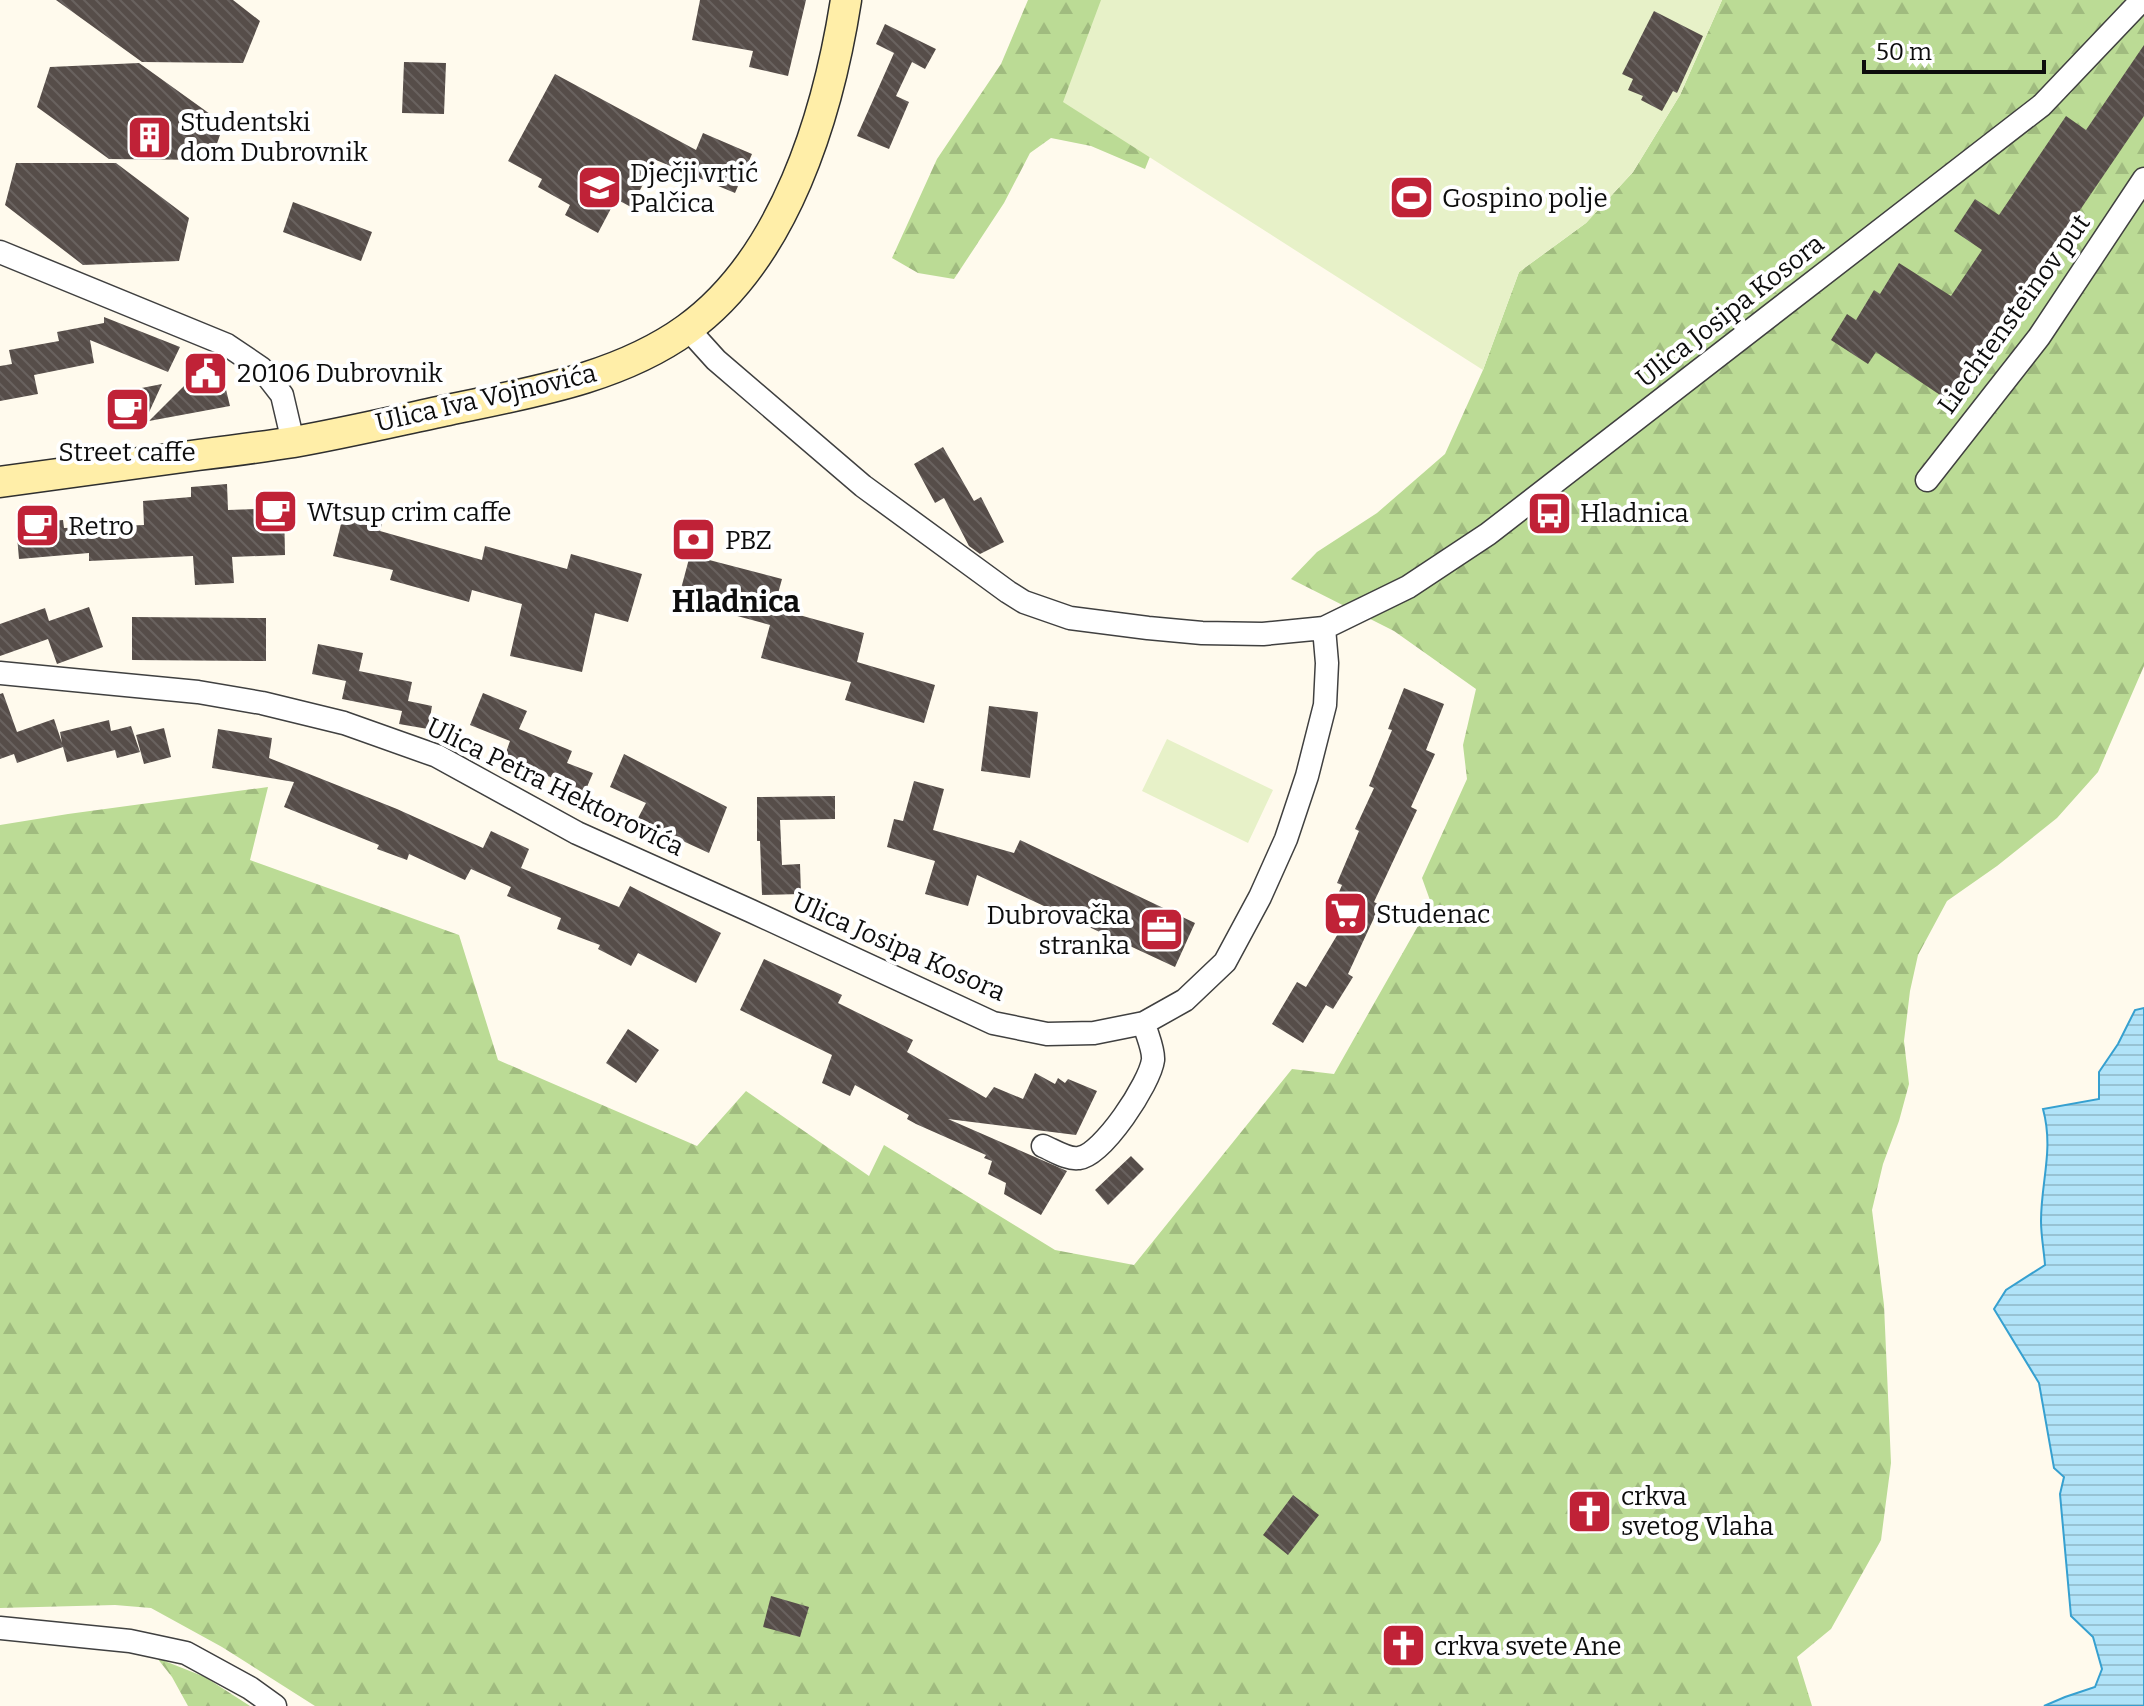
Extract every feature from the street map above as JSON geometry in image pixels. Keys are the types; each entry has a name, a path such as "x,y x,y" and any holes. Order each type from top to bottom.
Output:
{"main road":[{"name":"Ulica Iva Vojnovića","path":"0,482 293,442 562,384 655,349 688,329 718,302 746,270 771,230 813,141 838,53 846,0"}],"street":[{"name":"Ulica Josipa Kosora","path":"688,329 716,360 863,486 1024,602 1070,618 1162,630 1263,634 1324,628 1408,587 1488,534 2042,105 2142,0"},
{"name":"Liechtensteinov put","path":"1927,480 2039,337 2144,179"},
{"path":"0,252 227,345 261,368 282,395 293,442"},
{"name":"Ulica Josipa Kosora","path":"751,911 993,1023 1047,1034 1094,1033 1144,1023 1185,1000 1225,962 1260,897 1286,839 1307,776 1325,705 1327,663 1324,628"},
{"name":"Ulica Petra Hektorovića","path":"0,673 198,692 262,703 344,723 437,756 577,833 751,911"},
{"path":"1043,1146 1078,1158 1092,1152 1120,1123 1141,1092 1153,1059 1144,1023"},
{"path":"0,1628 130,1641 186,1653 250,1688 275,1706"}],"green space":[{"path":"1028,0 1136,0 1153,149 1145,169 1091,146 1051,138 1030,153 1004,203 954,279 918,273 892,258 937,159 1001,64"},
{"name":"Gospino polje","path":"1101,0 1722,0 1680,95 1633,172 1586,223 1519,272 1483,370 1063,102"},
{"path":"1722,0 2144,0 2144,666 2098,772 2057,818 1947,901 1918,955 1904,1041 1909,1084 1883,1164 1872,1210 1884,1305 1891,1463 1881,1540 1831,1629 1797,1657 1812,1706 315,1706 222,1647 151,1608 115,1605 0,1608 0,825 268,787 250,860 459,935 498,1060 697,1146 746,1091 869,1176 884,1145 1055,1250 1134,1265 1292,1069 1334,1074 1431,903 1422,878 1467,779 1463,745 1476,689 1394,631 1291,579 1317,552 1377,513 1445,454 1483,370 1519,272 1586,223 1633,172 1680,95"},
{"path":"1167,739 1273,790 1248,843 1142,791"},
{"path":"157,1658 205,1677 250,1706 188,1706"}],"water":[{"path":"2144,1008 2144,1706 2044,1706 2095,1687 2102,1669 2093,1637 2071,1616 2060,1494 2064,1477 2054,1468 2039,1383 1994,1309 2006,1290 2045,1265 2041,1221 2047,1138 2043,1109 2099,1099 2099,1072 2135,1010"}],"building":[{"path":"56,0 233,0 260,21 243,63 142,62"},
{"path":"700,0 806,0 788,76 749,67 753,51 692,40"},
{"path":"1654,11 1703,36 1677,93 1673,91 1662,111 1641,100 1643,96 1628,90 1633,79 1622,74"},
{"path":"885,24 936,49 925,69 912,62 896,96 909,102 889,149 857,136 894,53 876,44"},
{"path":"2144,45 2144,116 1952,403 1876,352 1868,364 1831,340 1847,314 1856,320 1874,290 1880,294 1899,263 1951,296 1982,250 1954,231 1975,199 1999,215 2066,116 2086,130"},
{"path":"404,62 446,63 444,114 402,113"},
{"path":"139,63 224,124 211,160 109,159 37,107 50,67"},
{"path":"555,74 696,150 703,133 752,154 735,193 656,160 631,207 616,199 598,233 565,215 570,205 538,187 542,179 508,161"},
{"path":"16,163 116,163 189,218 179,261 83,265 5,205"},
{"path":"293,202 372,232 361,261 283,232"},
{"path":"104,317 180,347 168,372 90,340 94,363 34,375 38,394 0,401 0,366 12,364 9,350 59,341 57,332 104,323"},
{"path":"210,360 220,365 230,406 149,421"},
{"path":"162,384 145,421 112,428 106,395"},
{"path":"943,447 974,501 981,497 1004,542 980,554 969,546 944,498 935,503 914,464"},
{"path":"227,484 228,510 284,508 285,555 232,557 234,583 195,585 193,556 89,561 89,553 19,559 16,524 63,520 64,528 144,525 143,501 191,497 191,487"},
{"path":"345,508 384,517 380,531 482,560 485,546 567,569 571,554 642,574 628,622 595,613 582,672 510,656 522,604 472,590 469,602 390,580 393,570 333,556"},
{"path":"690,555 782,579 774,608 864,633 857,662 935,685 924,723 845,700 851,682 761,658 770,625 678,600"},
{"path":"89,607 103,647 57,664 48,639 0,656 0,624 45,608 49,621"},
{"path":"132,617 266,618 266,661 132,660"},
{"path":"318,644 363,653 359,671 412,682 408,701 432,706 428,729 399,724 402,711 342,699 346,681 312,674"},
{"path":"1404,688 1444,704 1426,750 1435,754 1411,807 1417,810 1374,902 1380,905 1348,974 1353,977 1333,1009 1326,1005 1303,1043 1272,1024 1297,982 1306,987 1339,932 1325,925 1342,885 1337,883 1359,831 1355,829 1374,788 1369,786 1392,730 1388,729"},
{"path":"3,693 17,732 54,719 62,743 60,732 109,720 111,731 131,726 140,752 117,758 115,750 67,762 63,747 17,763 14,754 0,759 0,694"},
{"path":"483,693 527,711 519,729 572,751 567,763 593,773 580,803 551,790 555,779 504,758 510,741 470,725"},
{"path":"989,706 1038,712 1030,778 981,771"},
{"path":"164,728 171,757 144,764 136,735"},
{"path":"218,729 272,738 269,758 397,809 483,848 491,831 529,849 521,868 619,907 630,886 721,933 696,983 638,953 631,966 598,949 600,945 557,929 561,918 507,896 511,887 471,869 465,880 409,854 407,860 377,849 379,845 284,807 294,782 212,768"},
{"path":"624,754 727,807 709,853 637,820 646,803 610,787"},
{"path":"914,781 944,789 933,830 1014,853 1020,840 1195,923 1175,967 977,875 968,906 925,894 935,861 887,847 894,819 903,821"},
{"path":"835,796 835,819 780,820 782,865 800,864 801,894 762,895 757,797"},
{"path":"764,959 842,995 838,1003 913,1040 907,1052 986,1098 994,1087 1023,1099 1035,1073 1055,1084 1058,1078 1065,1083 1068,1079 1097,1091 1076,1135 948,1119 1067,1171 1041,1215 1004,1194 1006,1183 988,1174 992,1161 984,1158 986,1155 916,1124 907,1119 909,1115 855,1085 850,1096 822,1083 832,1055 740,1010"},
{"path":"628,1029 659,1050 636,1083 606,1063"},
{"path":"1131,1156 1144,1169 1108,1205 1095,1190"},
{"name":"crkva svetog Vlaha","path":"1583,1490 1605,1494 1597,1532 1576,1528"},
{"path":"1293,1495 1319,1515 1288,1555 1263,1535"},
{"path":"771,1596 809,1607 800,1637 763,1627"}],"place":[{"name":"Studentski dom Dubrovnik","path":"149,137"},
{"name":"Dječji vrtić Palčica","path":"599,188"},
{"name":"Gospino polje","path":"1411,198"},
{"name":"20106 Dubrovnik","path":"206,373"},
{"name":"Street caffe","path":"127,409"},
{"name":"Wtsup crim caffe","path":"276,512"},
{"name":"Hladnica","path":"1549,513"},
{"name":"Retro","path":"37,526"},
{"name":"PBZ","path":"694,540"},
{"name":"Studenac","path":"1345,914"},
{"name":"Dubrovačka stranka","path":"1161,930"},
{"name":"crkva svetog Vlaha","path":"1590,1511"},
{"name":"crkva svete Ane","path":"1403,1646"}],"district":[{"name":"Hladnica","path":"736,602"}]}
